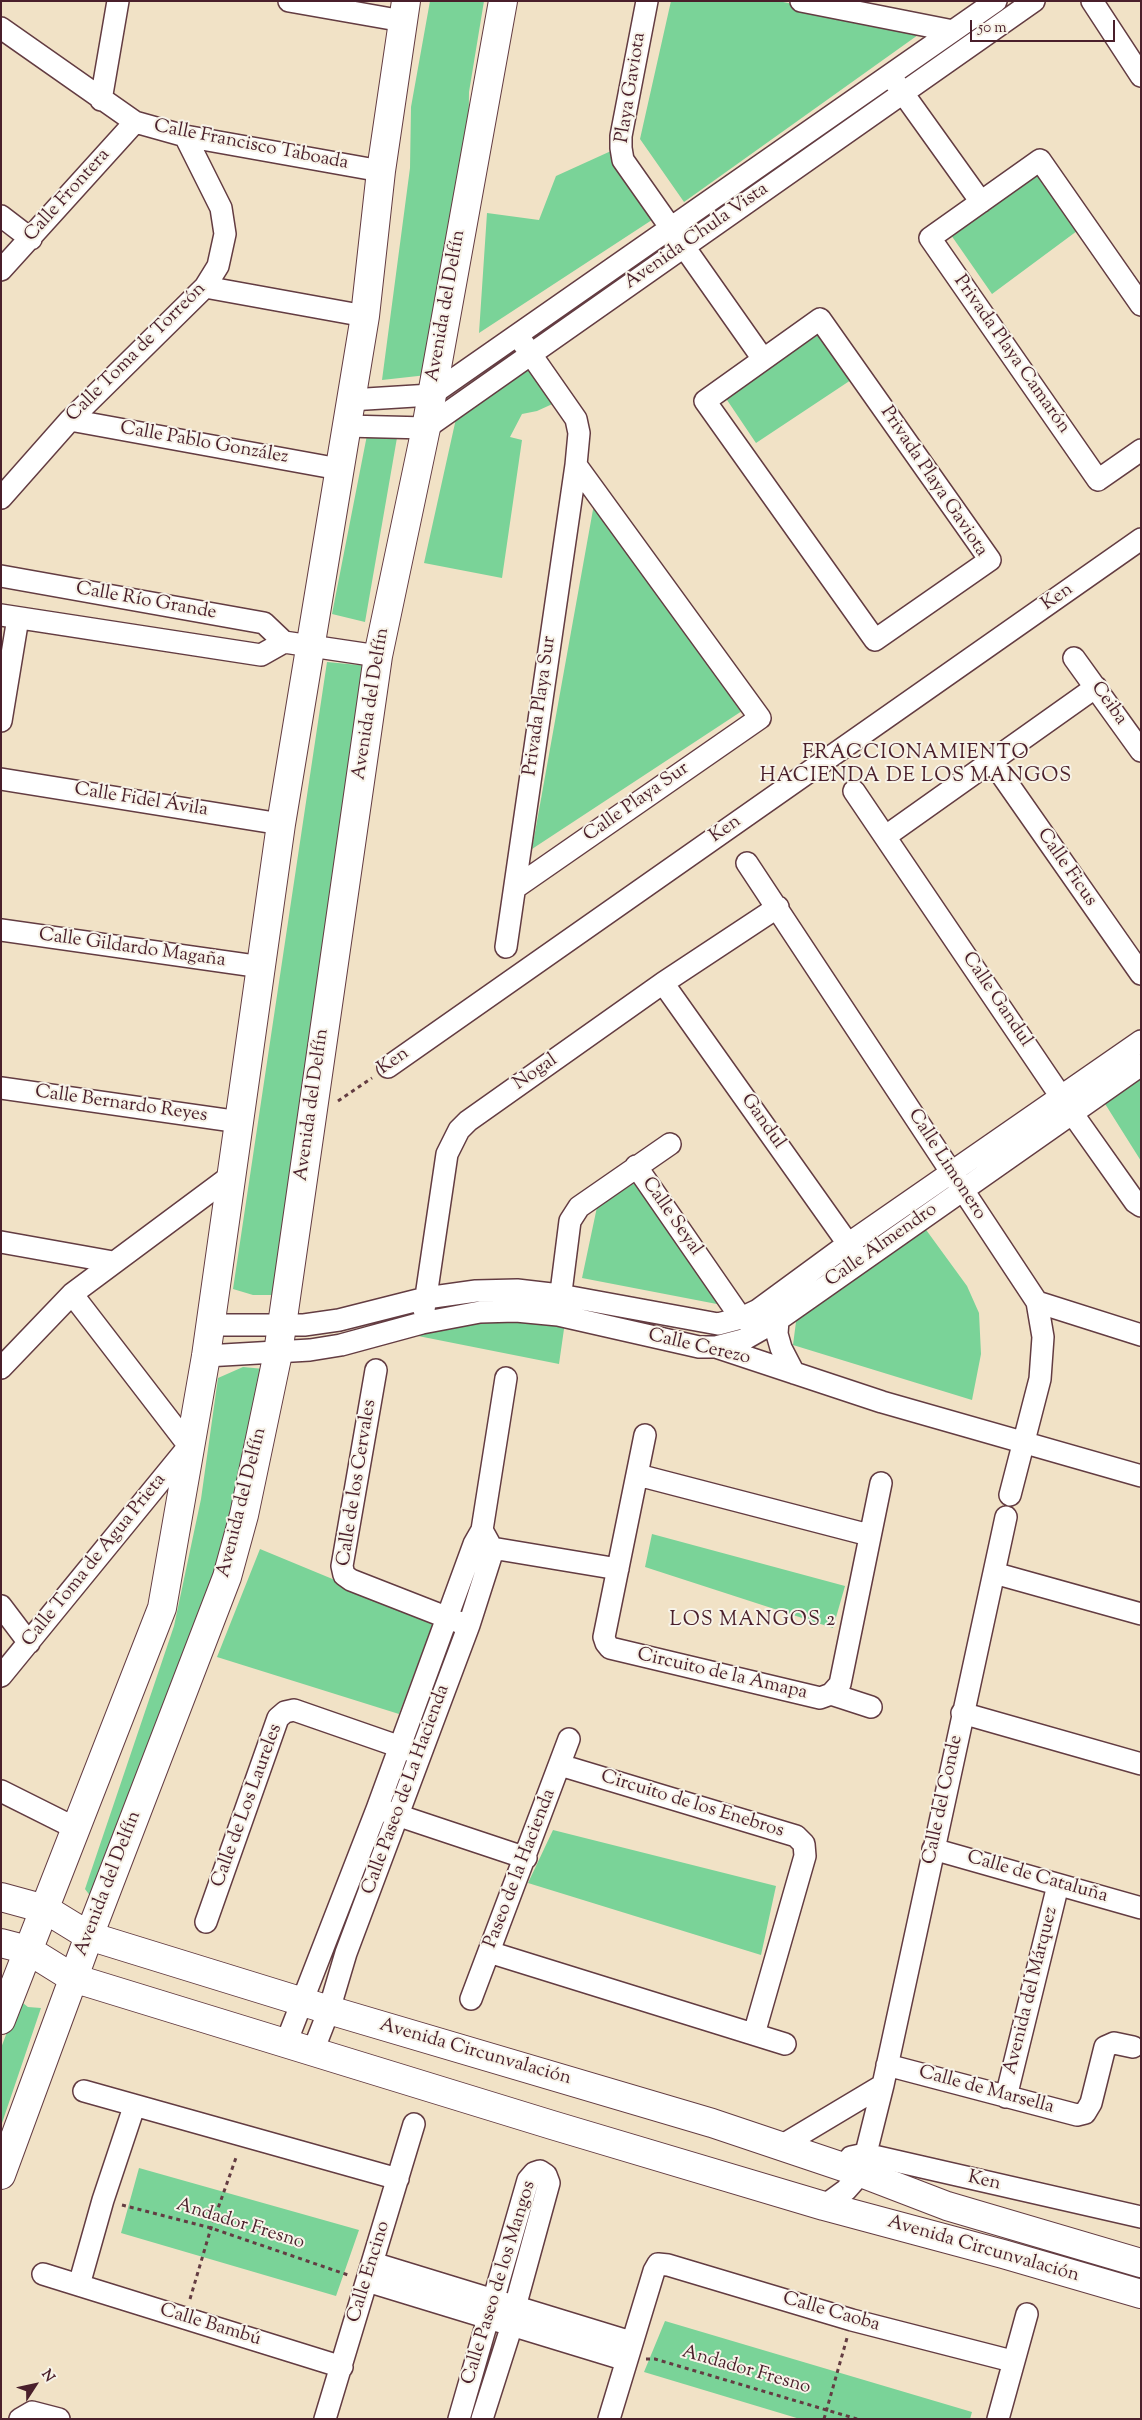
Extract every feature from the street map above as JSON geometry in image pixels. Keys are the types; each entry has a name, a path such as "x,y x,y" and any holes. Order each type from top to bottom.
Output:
{"street":[{"path":"101,100 118,1"},
{"path":"1,2020 162,1608 206,1356 281,824 312,647 365,316 381,171 405,11 289,1"},
{"name":"Avenida del Delfín","path":"1,2175 88,1936 227,1578 244,1515 278,1353 378,656 426,428 503,1"},
{"name":"Playa Gaviota","path":"647,1 620,148 623,160 684,245"},
{"path":"801,1 952,31"},
{"name":"Avenida Chula Vista","path":"431,395 996,1"},
{"name":"Avenida Chula Vista","path":"426,428 1034,1"},
{"path":"1092,1 1141,76"},
{"name":"Calle Francisco Taboada","path":"1,28 101,100 135,122 185,136 381,171"},
{"path":"890,74 981,202"},
{"name":"Calle Frontera","path":"1,270 135,122"},
{"name":"Calle Toma de Torreón","path":"1,498 70,420 205,287 218,266 225,234 222,208 185,136"},
{"name":"Privada Playa Camarón","path":"1141,305 1040,160 930,238 1098,480 1141,450"},
{"path":"1,216 30,239"},
{"path":"684,245 763,359"},
{"path":"205,287 365,316"},
{"name":"Privada Playa Gaviota","path":"820,319 990,560 875,640 705,401 763,359 820,319"},
{"name":"Privada Playa Sur","path":"506,947 576,465 579,433 576,419 517,335"},
{"path":"348,413 431,395"},
{"path":"348,413 426,428"},
{"name":"Calle Pablo González","path":"70,420 339,469"},
{"name":"Calle Playa Sur","path":"515,888 760,718 576,465"},
{"name":"Ken","path":"388,1067 1141,540"},
{"name":"Calle Río Grande","path":"1,576 264,623 284,642 261,655 10,617"},
{"path":"1,721 10,617"},
{"path":"284,642 378,656"},
{"name":"Ceiba","path":"1074,658 1141,751"},
{"path":"886,836 1096,687"},
{"name":"Calle Ficus","path":"992,761 1141,974"},
{"name":"Calle Fidel Ávila","path":"1,779 281,824"},
{"name":"Calle Gandul","path":"854,790 1066,1105 1135,1202 1141,1206"},
{"name":"Calle Limonero","path":"747,863 778,907 1037,1302 1043,1337 1040,1379 1025,1444 1010,1495"},
{"name":"Nogal","path":"422,1323 447,1154 459,1130 468,1120 664,983 778,907"},
{"name":"Calle Gildardo Magaña","path":"1,930 262,967"},
{"name":"Gandul","path":"664,983 860,1262"},
{"name":"Calle Almendro","path":"716,1348 742,1340 778,1320 962,1190 1066,1105 1141,1040"},
{"name":"Calle Almendro","path":"718,1324 741,1318 758,1310 950,1172 1066,1105 1141,1065"},
{"name":"Calle Bernardo Reyes","path":"1,1088 240,1122"},
{"path":"636,1166 670,1144"},
{"name":"Calle Seyal","path":"559,1305 570,1221 579,1207 636,1166 741,1318"},
{"path":"1,1368 72,1294 112,1262 232,1175"},
{"path":"1,1242 112,1262"},
{"name":"Calle Cerezo","path":"281,1325 304,1325 339,1320 426,1298 476,1291 509,1290 699,1347 716,1348 882,1402 1141,1476"},
{"path":"72,1294 189,1446"},
{"path":"1037,1302 1141,1335"},
{"name":"Calle Cerezo","path":"278,1353 341,1345 422,1323 480,1312 516,1311 559,1305 718,1324"},
{"path":"778,1320 777,1334 781,1348 794,1373"},
{"path":"210,1325 281,1325"},
{"path":"206,1356 278,1353"},
{"name":"Calle de los Cervales","path":"376,1370 342,1566 344,1575 351,1580 447,1618"},
{"name":"Calle Paseo de La Hacienda","path":"313,2051 329,2010 346,1953 399,1815 419,1754 468,1625 483,1541 506,1378"},
{"path":"483,1541 618,1569 645,1435"},
{"name":"Calle Toma de Agua Prieta","path":"1,1676 189,1446"},
{"path":"638,1475 869,1535"},
{"name":"Circuito de la Amapa","path":"618,1569 604,1637 610,1648 820,1698 831,1694 840,1684 881,1483"},
{"name":"Calle del Conde","path":"885,2075 1006,1517"},
{"name":"Calle Paseo de La Hacienda","path":"286,2043 378,1809 447,1618 483,1541"},
{"path":"994,1572 1141,1614"},
{"path":"1,1606 29,1643"},
{"path":"447,1618 468,1625"},
{"path":"831,1694 871,1707"},
{"name":"Calle de Los Laureles","path":"206,1922 278,1718 285,1712 294,1710 419,1754"},
{"path":"962,1713 1141,1764"},
{"name":"Paseo de la Hacienda","path":"470,1999 526,1858 569,1738"},
{"name":"Circuito de los Enebros","path":"560,1765 796,1836 804,1844 805,1856 754,2034"},
{"path":"1,1791 77,1829"},
{"path":"378,1809 526,1858"},
{"name":"Calle de Cataluña","path":"933,1849 1141,1908"},
{"name":"Avenida del Márquez","path":"1006,2098 1058,1885"},
{"name":"Avenida Circunvalación","path":"1,1897 45,1909 88,1936 301,2002 712,2123 828,2162 863,2164 947,2206 1141,2263"},
{"name":"Avenida Circunvalación","path":"1,1943 28,1950 73,1978 824,2206 1003,2254 1141,2294"},
{"path":"324,1946 346,1953"},
{"path":"489,1952 785,2044"},
{"name":"Calle de Marsella","path":"885,2075 1006,2098 1077,2115 1085,2113 1091,2103 1105,2047 1114,2043 1132,2047"},
{"path":"781,2146 885,2075"},
{"path":"824,2206 846,2190 863,2164 885,2075"},
{"path":"84,2091 134,2107 398,2180"},
{"path":"79,2285 103,2200 134,2107"},
{"name":"Calle Encino","path":"325,2419 414,2124"},
{"name":"Ken","path":"863,2164 1141,2217"},
{"name":"Calle Paseo de los Mangos","path":"458,2419 528,2180 534,2173 540,2171 546,2175 550,2184 482,2419"},
{"name":"Calle Caoba","path":"629,2351 654,2271 658,2264 668,2264 852,2320 1012,2362"},
{"path":"370,2272 629,2351 609,2419"},
{"name":"Calle Bambú","path":"43,2274 342,2367"},
{"path":"998,2419 1012,2362 1027,2314"},
{"path":"20,2419 32,2412 59,2419"}],"path":[{"name":"Ken","path":"311,1120 388,1067"},
{"path":"185,2318 211,2228 244,2136"},
{"name":"Andador Fresno","path":"103,2200 370,2272"},
{"path":"824,2419 852,2320"},
{"name":"Andador Fresno","path":"629,2351 857,2419"}],"green space":[{"path":"430,1 484,1 469,92 468,169 427,375 382,380 410,168 411,107"},
{"path":"671,1 778,1 925,30 684,202 640,139"},
{"path":"611,151 658,216 479,333 487,213 539,220 556,176"},
{"path":"1038,171 1077,231 992,294 951,235"},
{"path":"824,331 854,378 756,443 725,397"},
{"path":"526,365 559,401 537,411 522,414 510,437 522,440 502,578 424,563 457,414"},
{"path":"368,430 398,432 365,622 332,614"},
{"path":"594,504 745,709 532,849"},
{"path":"327,662 369,666 275,1295 253,1295 233,1289"},
{"path":"1141,1071 1141,1161 1102,1099"},
{"path":"636,1182 722,1305 582,1278 597,1207"},
{"path":"924,1227 967,1286 979,1313 981,1354 972,1400 793,1345 797,1314"},
{"path":"510,1312 565,1322 559,1364 408,1334"},
{"path":"243,1367 264,1369 217,1571 94,1901 85,1889 174,1626 201,1499 218,1378"},
{"path":"652,1534 845,1586 833,1628 645,1567"},
{"path":"260,1549 434,1621 399,1714 217,1657"},
{"path":"553,1830 776,1886 761,1955 528,1883"},
{"path":"19,2000 28,2007 41,2008 1,2126 1,2048"},
{"path":"139,2168 359,2230 336,2296 121,2233"},
{"path":"665,2321 972,2412 970,2419 800,2419 644,2372"}],"district":[{"name":"FRACCIONAMIENTO HACIENDA DE LOS MANGOS","path":"916,766"},
{"name":"LOS MANGOS 2","path":"753,1622"}]}
